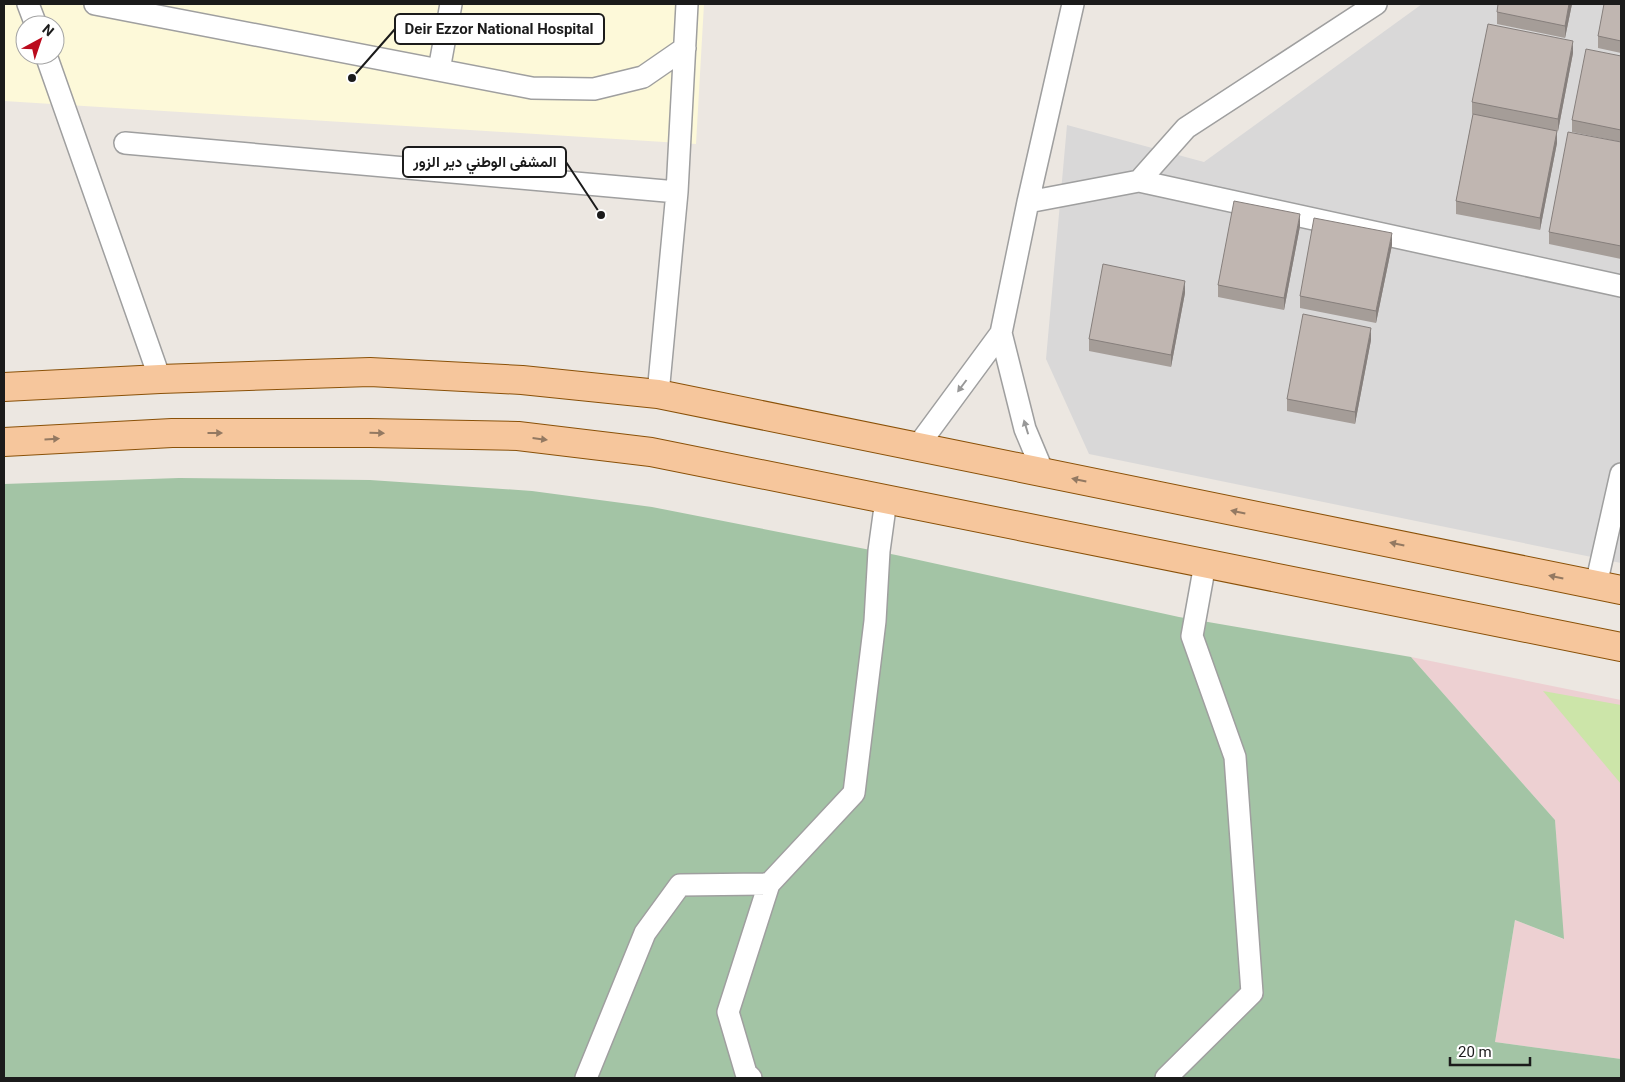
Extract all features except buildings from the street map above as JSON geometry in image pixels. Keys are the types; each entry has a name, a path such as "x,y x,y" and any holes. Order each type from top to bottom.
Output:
{"main road":[{"path":"4,387 160,379 370,372 522,380 658,394 1609,588"},
{"path":"4,442 172,433 370,433 518,436 650,452 1621,647"}],"street":[{"path":"95,4 532,88 594,89 643,76 685,48"},
{"path":"439,70 451,4"},
{"path":"658,394 677,192 687,4"},
{"path":"917,447 1001,333 1028,202 1073,4"},
{"path":"1139,181 1186,128 1376,4"},
{"path":"50,65 160,379"},
{"path":"125,143 677,192"},
{"path":"1028,202 1139,181 1621,286"},
{"path":"1001,333 1026,429 1043,472"},
{"path":"1609,588 1621,474"},
{"path":"751,1078 746,1073 728,1012 769,884 854,793 875,621 879,551 886,500"},
{"path":"1166,1078 1252,993 1235,757 1192,636 1206,564"},
{"path":"586,1078 645,932 680,885 769,884"}],"shaded area":[{"path":"4,4 704,4 696,144 4,101"},
{"path":"1422,4 1621,4 1621,563 1089,454 1046,359 1067,125 1204,162"},
{"path":"1411,657 1621,700 1621,1059 1495,1042 1515,920 1563,939 1555,820"}],"green space":[{"path":"179,478 370,480 532,491 652,507 896,555 1179,617 1411,657 1555,820 1564,939 1515,920 1495,1042 1621,1059 1621,1078 4,1078 4,484"},
{"path":"1543,691 1621,705 1621,784"}],"place":[{"name":"Deir Ezzor National Hospital","path":"352,78"},
{"name":"المشفى الوطني دير الزور","path":"601,215"}]}
